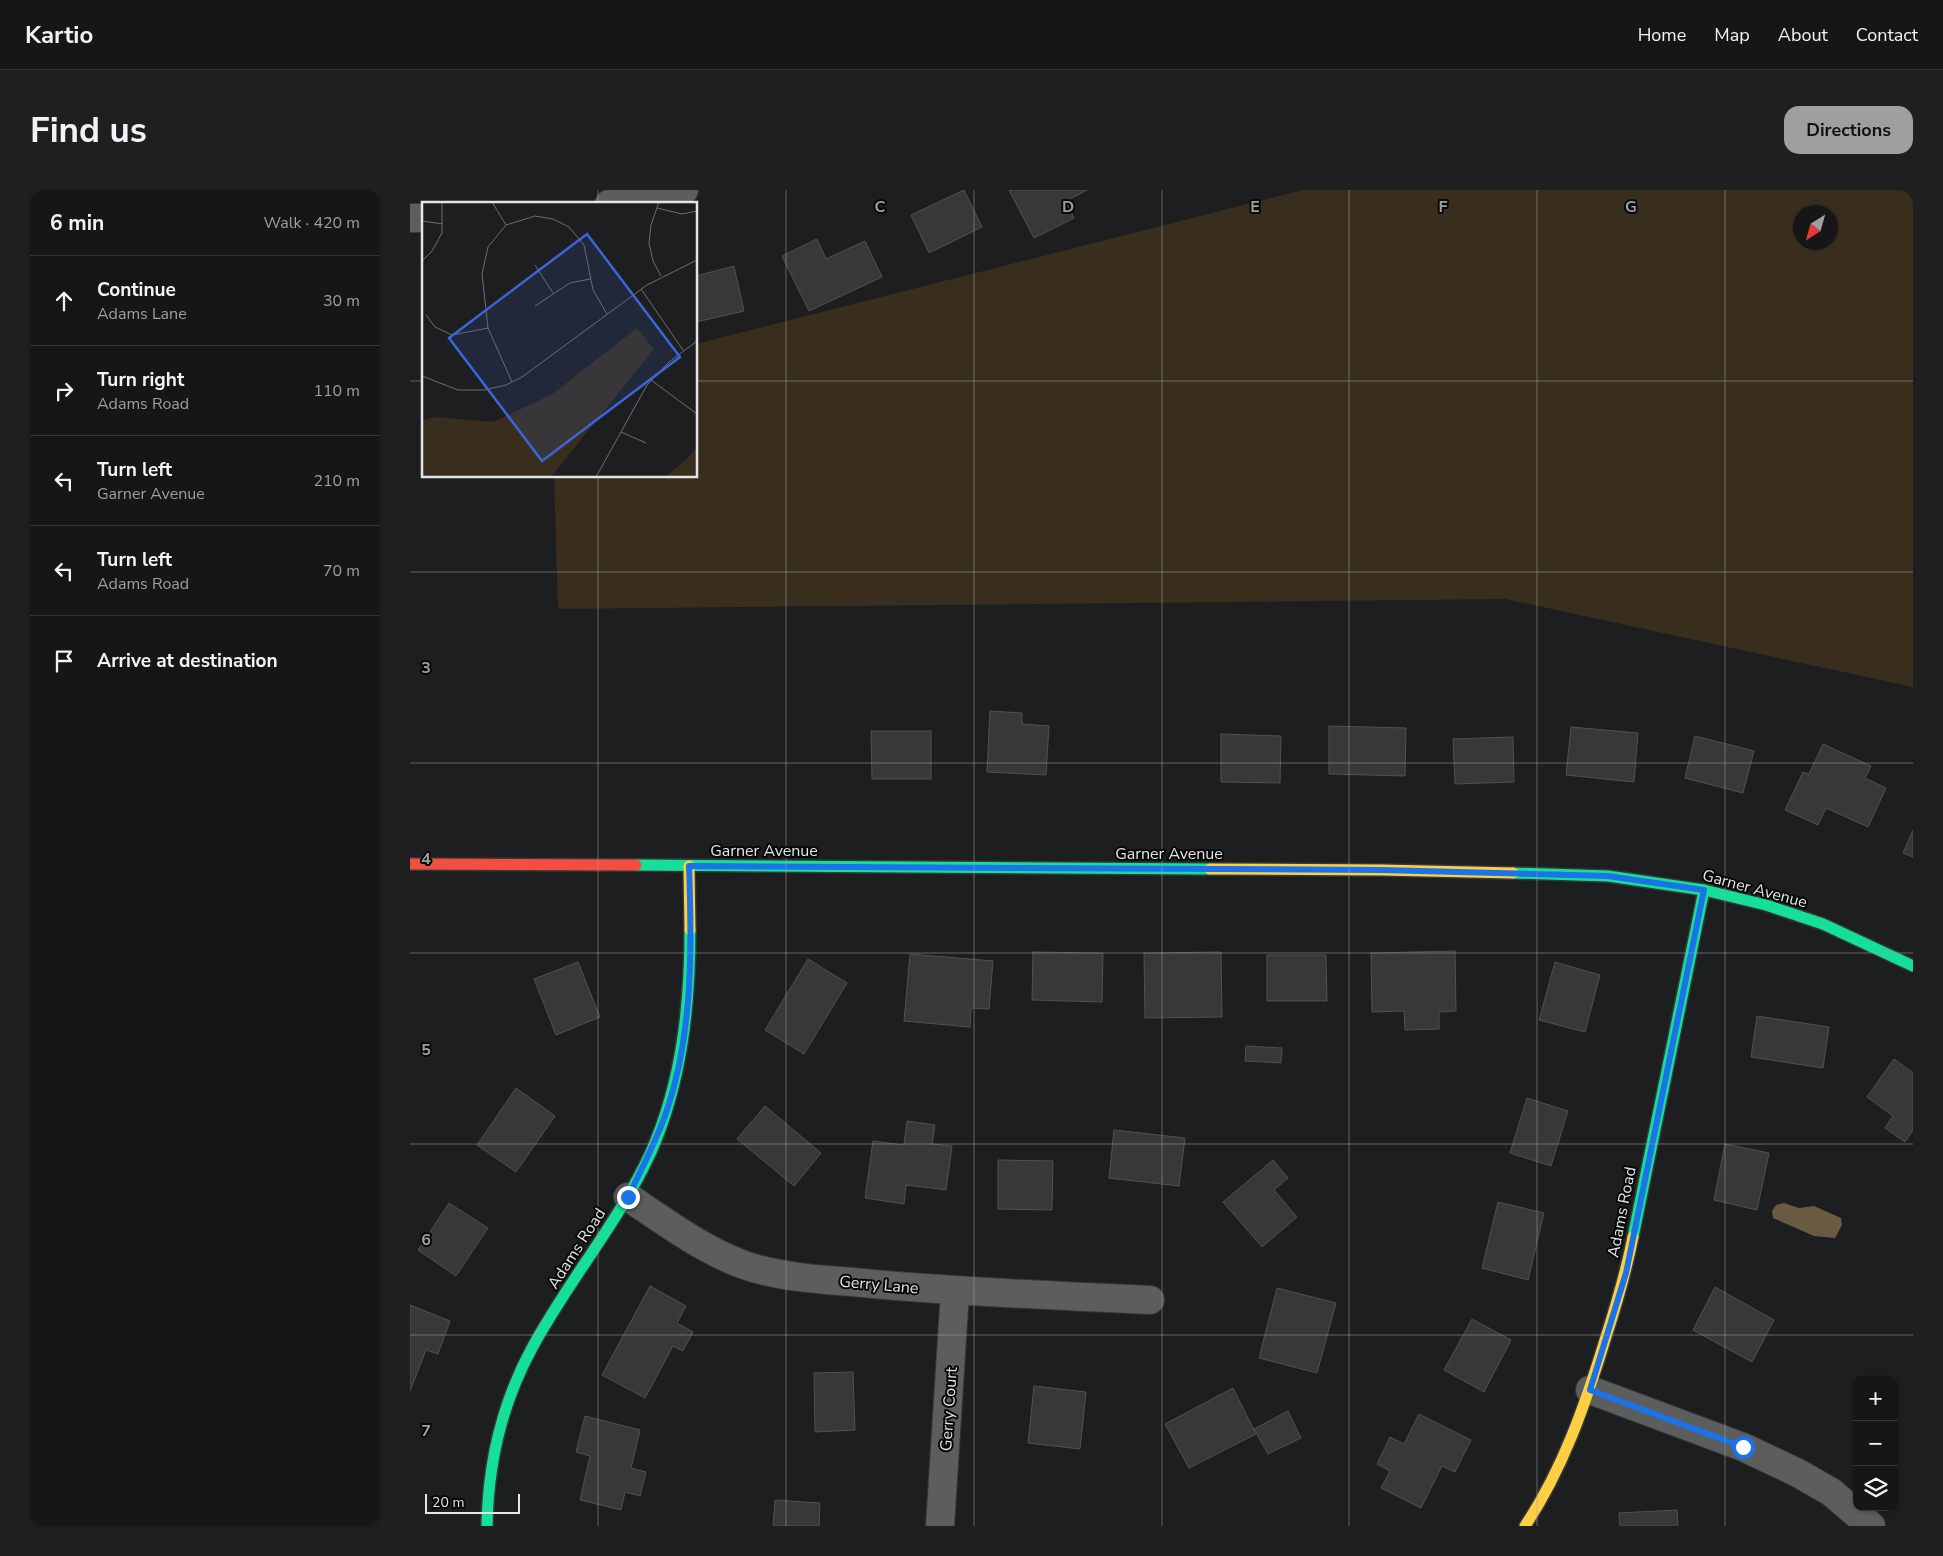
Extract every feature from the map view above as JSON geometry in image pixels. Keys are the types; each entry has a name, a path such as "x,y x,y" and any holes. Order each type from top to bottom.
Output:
{"street":[{"path":"621,202 684,190"},
{"name":"Garner Avenue","path":"410,864 1382,870 1608,876 1704,890 1766,905 1823,924 1913,966"},
{"name":"Adams Road","path":"487,1526 486,1505 492,1464 513,1391 531,1350 628,1197 651,1150 667,1109 677,1070 690,980 691,922 689,866"},
{"name":"Adams Road","path":"1525,1526 1566,1452 1590,1390 1626,1273 1704,890"},
{"name":"Gerry Lane","path":"628,1197 698,1242 727,1257 756,1269 787,1276 955,1291 1150,1300"},
{"name":"Gerry Court","path":"940,1526 955,1291"},
{"path":"1590,1390 1743,1447 1798,1473 1831,1492 1871,1526"}],"shaded area":[{"path":"1303,190 1913,190 1913,687 1505,599 558,609 554,478 698,478 698,343"},
{"path":"1784,1203 1799,1208 1814,1206 1841,1218 1842,1225 1835,1238 1814,1236 1773,1218 1772,1211 1776,1205"}],"building":[{"path":"964,190 982,227 929,253 911,215"},
{"path":"1009,190 1087,190 1066,201 1074,218 1034,238"},
{"path":"817,239 826,259 865,241 882,277 809,311 782,256"},
{"path":"734,266 744,311 698,322 698,275"},
{"path":"990,711 1022,713 1022,724 1049,726 1046,775 987,772"},
{"path":"1329,726 1406,728 1405,776 1329,774"},
{"path":"1571,727 1638,733 1634,782 1566,775"},
{"path":"871,731 931,731 931,779 872,779"},
{"path":"1221,734 1281,736 1280,783 1221,782"},
{"path":"1695,736 1754,751 1743,793 1685,778"},
{"path":"1513,737 1514,782 1455,784 1453,739"},
{"path":"1823,744 1871,766 1865,778 1886,788 1868,827 1826,808 1818,825 1785,810 1803,772 1809,774"},
{"path":"1913,830 1913,857 1903,853"},
{"path":"1455,951 1456,1011 1439,1012 1439,1029 1405,1030 1404,1011 1372,1012 1371,953"},
{"path":"1033,952 1103,953 1102,1002 1032,1000"},
{"path":"1221,952 1222,1017 1145,1018 1144,953"},
{"path":"910,954 993,961 989,1009 971,1008 970,1027 904,1021"},
{"path":"1267,955 1326,955 1327,1001 1267,1001"},
{"path":"808,959 847,983 804,1054 765,1030"},
{"path":"578,962 600,1017 556,1035 534,979"},
{"path":"1555,962 1600,975 1585,1032 1539,1020"},
{"path":"1757,1016 1829,1027 1823,1068 1751,1057"},
{"path":"1246,1046 1282,1048 1281,1063 1245,1061"},
{"path":"1894,1059 1913,1073 1913,1130 1905,1142 1885,1128 1893,1116 1867,1097"},
{"path":"516,1088 555,1116 516,1172 477,1145"},
{"path":"1527,1098 1568,1111 1551,1166 1510,1153"},
{"path":"765,1106 821,1153 794,1186 737,1139"},
{"path":"907,1121 935,1125 932,1144 952,1146 946,1190 906,1185 904,1204 865,1198 873,1141 904,1145"},
{"path":"1114,1130 1185,1138 1179,1186 1109,1178"},
{"path":"1725,1144 1769,1153 1757,1210 1714,1200"},
{"path":"998,1160 1053,1161 1052,1210 998,1209"},
{"path":"1273,1160 1288,1178 1274,1190 1297,1217 1262,1247 1223,1202"},
{"path":"1498,1202 1544,1213 1528,1280 1482,1268"},
{"path":"449,1203 488,1228 456,1276 418,1250"},
{"path":"650,1286 686,1306 677,1323 693,1332 683,1351 673,1346 645,1398 602,1375"},
{"path":"1715,1287 1774,1320 1752,1362 1693,1330"},
{"path":"1277,1288 1336,1303 1317,1373 1259,1358"},
{"path":"410,1305 450,1321 438,1354 426,1350 410,1391"},
{"path":"1472,1319 1511,1340 1484,1392 1444,1370"},
{"path":"853,1372 855,1430 815,1432 814,1373"},
{"path":"1034,1386 1086,1392 1080,1449 1028,1443"},
{"path":"1233,1388 1256,1434 1189,1468 1165,1424"},
{"path":"1288,1411 1301,1438 1268,1454 1254,1429"},
{"path":"1419,1414 1471,1440 1455,1472 1442,1466 1421,1508 1381,1488 1390,1471 1377,1464 1390,1437 1404,1444"},
{"path":"585,1416 640,1430 631,1468 646,1472 640,1496 625,1492 621,1510 580,1500 590,1456 576,1452"},
{"path":"775,1500 820,1503 819,1526 773,1526"},
{"path":"1677,1510 1678,1526 1620,1526 1619,1513"}],"traffic: fast":[{"path":"636,865 1210,869"},
{"path":"1513,873 1608,876 1704,890 1766,905 1823,924 1913,966"},
{"path":"1633,1237 1704,890"},
{"path":"487,1526 490,1480 494,1457 505,1412 521,1369 546,1323 624,1203 651,1152 662,1125 677,1071 682,1043 686,1015 690,930"}],"traffic: slow":[{"path":"689,866 690,930"},
{"path":"1210,869 1513,873"},
{"path":"1525,1526 1551,1482 1581,1412 1617,1302 1633,1237"}],"traffic: jam":[{"path":"410,864 636,865"}],"route":[{"path":"628,1197 651,1150 667,1109 677,1070 690,980 691,922 689,866 1382,870 1608,876 1704,890 1655,1123 1626,1273 1590,1390 1743,1447"}]}
